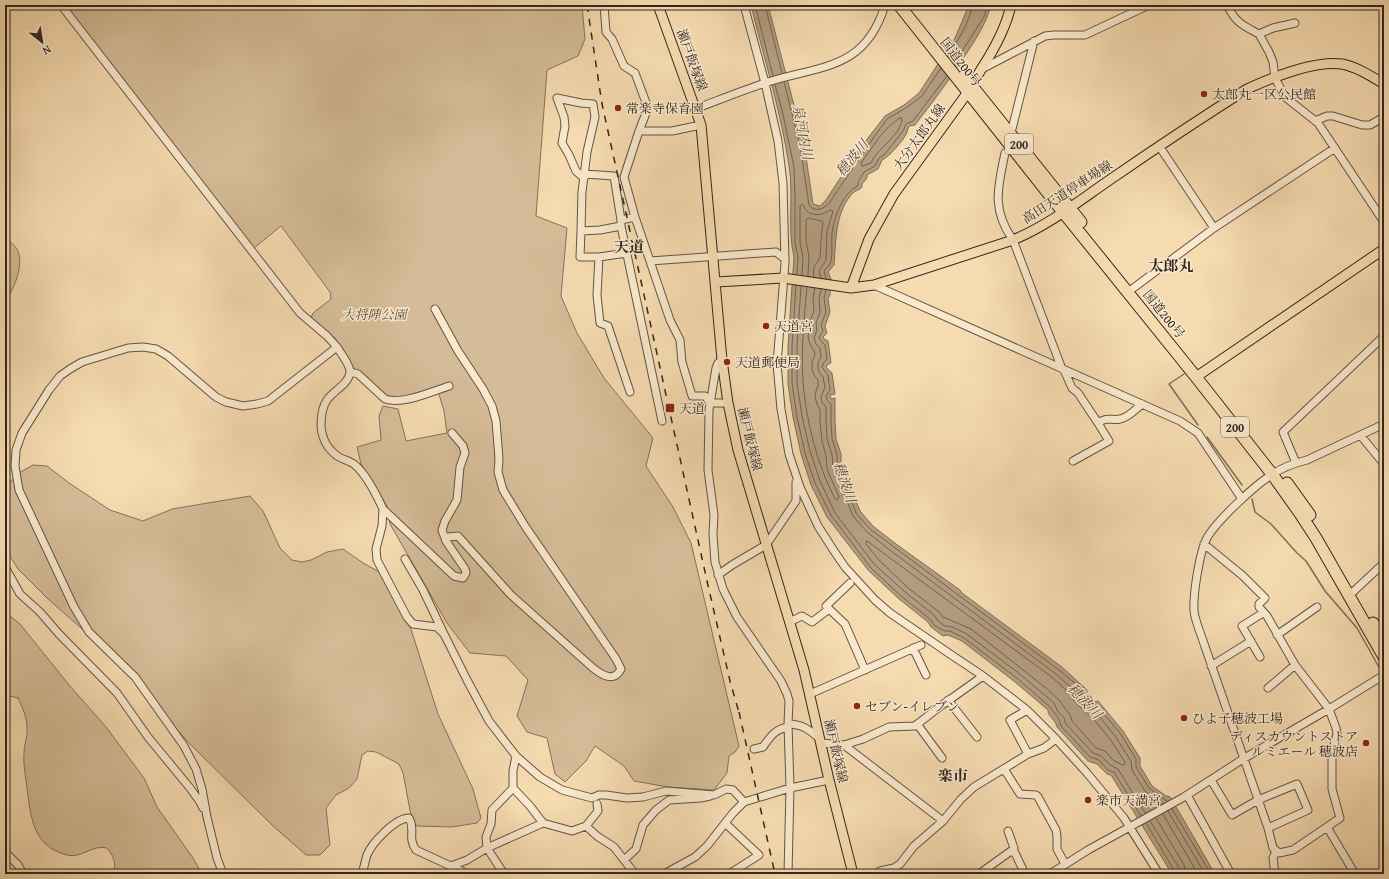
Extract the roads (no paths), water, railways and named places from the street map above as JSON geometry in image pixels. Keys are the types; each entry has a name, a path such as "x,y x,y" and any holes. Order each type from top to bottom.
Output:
{"highway":[{"name":"国道200号","path":"899,5 921,26"},
{"name":"国道200号","path":"908,5 921,26 967,86 1199,375 1275,473 1384,642"},
{"name":"国道200号","path":"1351,593 1384,658"}],"main road":[{"name":"瀬戸飯塚線","path":"658,5 701,125 722,360 728,403 738,450 810,694 829,780 854,874"},
{"name":"大分太郎丸線","path":"849,287 869,239 894,194 967,86 982,69 996,45 1009,17 1011,5"},
{"name":"高田天道停車場線","path":"716,282 785,278 849,287 874,285 1031,233 1246,89 1310,67 1326,64 1341,64 1357,69 1384,84"},
{"path":"1199,375 1384,249"}],"street":[{"path":"62,5 300,313 327,336 337,347 349,367 350,372 348,379 328,398 322,412 321,426 323,437 328,448 339,457 355,464 378,497 383,509 454,576 463,578 466,573 465,569 446,541 442,530 445,521 457,500 460,467 465,453 463,446 452,433"},
{"path":"604,5 606,32 612,39 624,66 635,73 648,108 624,177 634,217 670,320 680,340 682,362 692,396 705,396 710,403"},
{"path":"744,5 765,83 778,141 783,183 785,278 777,364 781,409 789,454 800,487 818,526 845,567 875,600 890,613 983,676 1027,710 1056,739 1087,772 1132,826 1158,873"},
{"path":"696,108 765,83 835,64 847,59 870,39 885,5"},
{"path":"982,69 1045,36 1085,35 1148,5"},
{"path":"1227,5 1236,20 1259,34 1269,52 1275,78 1285,97 1315,121 1335,148 1384,222"},
{"path":"1259,34 1273,28 1295,23"},
{"path":"1012,129 1034,41"},
{"path":"627,253 598,257 580,257 582,192 584,176 587,152 595,117 592,104 557,98 564,117 565,126 562,142 576,171 584,176 614,176 621,223 662,421"},
{"path":"1315,121 1327,116 1362,125 1370,125 1384,117"},
{"path":"639,131 672,131 701,125"},
{"path":"1159,146 1214,228"},
{"path":"1130,290 1214,228 1335,148"},
{"path":"1005,153 997,204 1008,234 1013,240 1063,369 1072,388 1078,393 1109,441 1073,461"},
{"path":"581,231 600,230 634,217"},
{"path":"650,261 776,252 785,260"},
{"path":"598,257 597,295 600,323 608,326 630,392"},
{"path":"874,285 1180,421 1198,433 1242,499"},
{"path":"435,309 458,351 483,389 492,406 496,421 499,459 498,472 503,490 525,526 616,659 621,669 619,674 613,677 601,675 511,595 458,536 448,537 446,541"},
{"path":"1296,463 1283,432 1384,336"},
{"path":"223,874 217,858 207,818 202,789 196,769 184,746 135,677 90,632 74,607 19,490 15,466 16,450 22,433 49,390 60,376 82,362 128,348 143,347 156,349 179,364 216,397 226,402 243,406 268,401 337,347"},
{"path":"722,360 718,362 716,368 710,403 708,470 714,515 713,554 723,589 737,617 781,680 789,702 788,725 790,788 788,874"},
{"path":"350,372 358,374 385,399 391,401 410,398 449,386"},
{"path":"710,403 728,403"},
{"path":"1098,423 1108,418 1122,419 1142,404"},
{"path":"1204,544 1243,576 1266,598 1259,604 1259,607 1267,616 1295,665 1329,709 1336,728 1337,734 1332,753 1332,789 1340,818 1293,850 1279,853 1273,848 1268,828 1211,666 1194,612 1196,589 1204,544 1213,530 1242,499 1275,473 1361,436 1384,424"},
{"path":"1361,436 1384,464"},
{"path":"718,575 766,545 796,501 796,474"},
{"path":"383,509 382,526 376,549 377,560 407,617 413,624 437,627 444,634"},
{"path":"405,558 423,590 489,721 516,756 540,777 562,790 592,798 599,795 628,798 644,797 666,791 714,795"},
{"path":"1351,593 1384,562"},
{"path":"5,568 20,594 40,612 59,634 117,693 148,737 194,793 207,818"},
{"path":"850,582 826,606 845,624 865,670"},
{"path":"1277,635 1317,607"},
{"path":"789,622 802,616 812,622 829,609"},
{"path":"1260,657 1242,626 1263,613"},
{"path":"1211,666 1251,641"},
{"path":"810,694 921,644"},
{"path":"913,648 926,675"},
{"path":"1268,688 1295,665"},
{"path":"1050,874 1088,850 1185,796 1243,759 1384,675"},
{"path":"754,749 762,747 774,732 788,725 800,724 821,741 844,745 863,739 889,727 915,726 948,700 983,676"},
{"path":"948,700 977,737"},
{"path":"1027,710 1010,720 1028,754"},
{"path":"918,724 942,758"},
{"path":"875,874 880,871 888,872 900,864 914,846 943,821 961,799 974,787 1028,754 1044,748 1056,739"},
{"path":"844,745 943,821"},
{"path":"516,756 513,771 513,788 543,823 572,831 586,826 598,811 597,804"},
{"path":"1004,769 1020,794 1038,796 1056,830 1057,849 1065,864"},
{"path":"664,874 695,857 744,802 790,788 829,780"},
{"path":"1211,780 1232,815 1258,800 1297,784 1308,810 1268,828"},
{"path":"504,874 487,848 486,837 491,824 492,810 513,788"},
{"path":"624,860 636,849 643,825 656,810 670,800 701,798 714,795 726,789 733,790 744,802"},
{"path":"1185,796 1232,874"},
{"path":"362,874 367,856 373,847 396,822 405,818 409,818 412,824 411,838 412,844 416,850 468,874"},
{"path":"451,866 467,860 487,848 543,823"},
{"path":"725,823 759,855 729,874"},
{"path":"586,826 597,836 614,847 635,874"},
{"path":"1327,827 1355,874"},
{"path":"1008,831 1014,848 1013,852 1015,853 1025,874"},
{"path":"980,874 1011,851 1013,852"},
{"path":"1275,874 1273,858 1276,851"},
{"path":"5,852 18,865 23,874"}],"water":[{"name":"穂波川","path":"751,5 768,5 804,144 813,204 820,206 826,200 858,151 885,116 904,105 919,93 955,38 969,5 991,5 980,32 946,83 915,125 909,126 906,135 900,143 885,159 882,160 878,169 867,175 862,187 854,192 848,199 840,217 836,236 834,265 828,272 831,279 830,295 828,299 830,312 825,326 827,333 823,337 828,341 831,363 826,367 832,373 835,394 830,395 831,399 835,398 836,439 841,454 841,464 860,511 873,526 1062,667 1087,690 1087,693 1096,702 1098,701 1123,731 1140,758 1140,766 1152,786 1166,796 1170,797 1215,874 1172,874 1111,775 1107,774 1097,764 1088,761 1057,727 1049,715 1048,710 1015,682 962,641 948,635 943,636 899,599 868,570 827,517 811,485 801,454 788,384 788,346 794,257 791,234 791,189 789,166 782,125"}],"waterway":[{"path":"1184,374 1169,384 1198,425"},
{"path":"1207,437 1242,485"},
{"path":"1252,499 1255,512 1271,524 1306,561 1325,591 1357,628 1380,669"}],"railway":[{"path":"587,5 602,104 707,581 730,681 740,716"},
{"path":"739,712 775,874"}],"place":[{"name":"太郎丸一区公民館","path":"1204,94"},
{"name":"常楽寺保育園","path":"618,108"},
{"name":"天道宮","path":"766,326"},
{"name":"天道郵便局","path":"727,362"},
{"name":"天道","path":"670,408"},
{"name":"セブン-イレブン","path":"857,706"},
{"name":"ひよ子穂波工場","path":"1184,718"},
{"name":"ディスカウントストア ルミエール 穂波店","path":"1366,743"},
{"name":"楽市天満宮","path":"1088,800"}],"district":[{"name":"天道","path":"629,246"},
{"name":"太郎丸","path":"1171,265"},
{"name":"楽市","path":"953,775"}],"water label":[{"name":"泉河内川","path":"803,132"}],"park label":[{"name":"大将陣公園","path":"374,314"}]}
